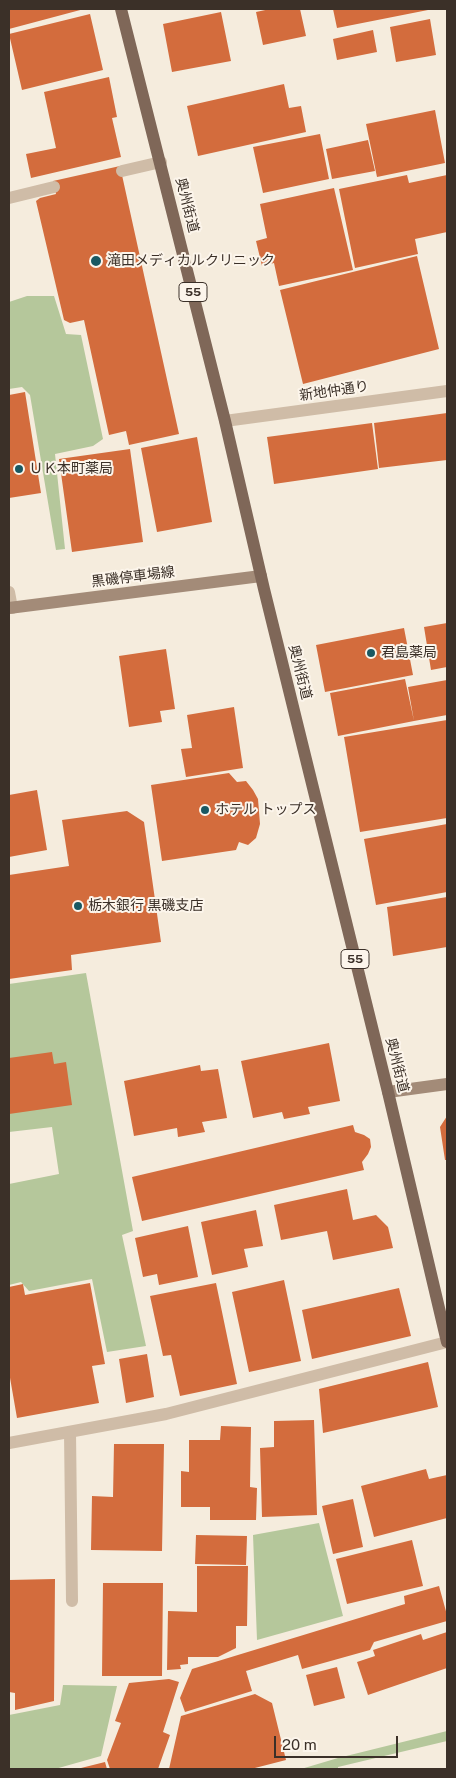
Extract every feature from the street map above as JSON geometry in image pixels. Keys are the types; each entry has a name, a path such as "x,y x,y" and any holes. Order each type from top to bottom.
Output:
{"main road":[{"name":"奥州街道","path":"121,9 225,421 447,1342"},
{"name":"黒磯停車場線","path":"10,608 261,576"},
{"path":"388,1092 447,1084"}],"street":[{"path":"122,171 161,162"},
{"path":"9,198 54,187"},
{"name":"新地仲通り","path":"225,421 447,391"},
{"path":"9,592 10,608"},
{"path":"9,1443 166,1414 447,1342"},
{"path":"70,1432 72,1601"}],"green space":[{"path":"27,296 54,296 66,334 81,335 103,439 93,446 55,454 65,549 56,550 30,395 22,387 9,389 9,302"},
{"path":"86,973 133,1231 122,1235 146,1346 107,1352 92,1279 29,1291 21,1282 9,1285 9,1184 59,1174 52,1127 9,1132 9,984"},
{"path":"319,1523 343,1616 257,1640 253,1535"},
{"path":"63,1685 117,1686 101,1756 55,1769 9,1769 9,1715 60,1705"},
{"path":"447,1731 447,1741 338,1767 338,1769 301,1769 338,1758"}],"building":[{"path":"9,9 84,9 9,29"},
{"path":"270,9 300,9 306,36 263,45 256,12"},
{"path":"333,9 428,9 428,10 337,28"},
{"path":"221,12 231,61 172,72 163,24"},
{"path":"90,14 103,70 22,90 9,34"},
{"path":"430,19 436,55 396,62 390,27"},
{"path":"373,30 377,52 337,60 333,39"},
{"path":"109,77 117,117 112,118 121,157 31,178 26,154 56,148 44,92"},
{"path":"284,84 289,108 301,106 306,132 198,156 187,106"},
{"path":"435,110 445,163 377,177 366,124"},
{"path":"320,134 329,179 263,193 253,147"},
{"path":"368,140 375,171 332,179 326,149"},
{"name":"滝田メディカルクリニック","path":"120,166 179,434 129,445 126,431 109,435 84,320 70,323 64,320 36,201 40,198 56,194 53,181"},
{"path":"407,175 409,183 447,175 447,232 415,239 418,254 355,268 339,189"},
{"path":"334,188 353,270 279,286 274,263 262,266 256,241 267,238 260,204"},
{"path":"417,256 439,349 303,384 280,290"},
{"path":"25,392 41,493 9,498 9,395"},
{"path":"447,413 447,460 379,468 374,423"},
{"path":"372,423 378,469 274,484 267,437"},
{"path":"197,437 212,522 157,532 141,448"},
{"path":"130,449 143,542 72,552 59,459"},
{"path":"447,623 447,667 431,670 424,627"},
{"path":"404,628 413,675 325,692 316,645"},
{"path":"166,649 175,709 160,711 162,722 129,727 119,656"},
{"path":"405,679 414,721 338,736 330,693"},
{"path":"447,680 447,715 414,721 408,687"},
{"path":"234,707 243,768 186,777 181,749 192,748 187,715"},
{"path":"447,720 447,818 360,832 344,737"},
{"path":"229,773 237,782 246,781 258,799 260,824 256,838 248,845 239,842 236,850 162,861 151,785"},
{"path":"37,790 47,850 9,857 9,795"},
{"path":"127,811 144,822 161,942 71,955 72,970 9,979 9,875 69,866 62,820"},
{"path":"447,824 447,892 376,905 364,839"},
{"path":"447,897 447,947 393,956 387,907"},
{"path":"329,1043 340,1101 308,1107 310,1114 284,1119 282,1112 253,1118 241,1061"},
{"path":"52,1052 54,1064 66,1062 72,1105 9,1114 9,1058"},
{"path":"200,1065 201,1071 218,1069 227,1118 202,1122 205,1132 178,1137 177,1128 134,1136 124,1081"},
{"path":"447,1116 447,1160 445,1160 440,1127"},
{"path":"353,1125 355,1132 370,1139 371,1147 362,1162 364,1170 142,1221 132,1177"},
{"path":"347,1189 353,1220 376,1215 388,1227 393,1248 333,1260 327,1231 281,1240 274,1205"},
{"path":"256,1210 263,1246 244,1249 248,1267 212,1275 201,1222"},
{"path":"188,1226 198,1277 159,1285 157,1274 143,1277 135,1238"},
{"path":"284,1280 301,1361 249,1372 232,1292"},
{"path":"90,1283 105,1364 92,1366 99,1403 17,1418 9,1372 9,1287 23,1284 25,1295"},
{"path":"216,1283 237,1384 180,1396 171,1355 163,1356 150,1296"},
{"path":"399,1288 411,1336 312,1359 302,1310"},
{"path":"147,1354 154,1397 126,1403 119,1359"},
{"path":"428,1362 438,1407 323,1433 319,1389"},
{"path":"314,1420 317,1515 262,1517 260,1448 274,1447 274,1421"},
{"path":"221,1426 251,1427 250,1487 257,1488 256,1520 210,1520 210,1507 181,1507 181,1471 189,1472 189,1440 220,1440"},
{"path":"114,1444 164,1444 162,1551 91,1550 92,1496 113,1497"},
{"path":"426,1469 429,1479 447,1475 447,1518 374,1537 361,1486"},
{"path":"353,1499 363,1547 333,1554 322,1506"},
{"path":"196,1535 247,1536 246,1565 195,1564"},
{"path":"412,1540 423,1586 347,1604 336,1559"},
{"path":"197,1566 248,1566 247,1626 236,1626 236,1648 218,1657 188,1657 188,1664 180,1665 181,1669 167,1670 168,1611 197,1612"},
{"path":"55,1579 54,1701 15,1710 15,1693 9,1692 9,1580"},
{"path":"103,1583 163,1583 162,1676 102,1676"},
{"path":"439,1586 447,1621 374,1642 370,1650 302,1669 298,1655 246,1671 252,1691 185,1712 180,1698 192,1669 405,1604 404,1596"},
{"path":"447,1632 447,1668 368,1695 357,1662 375,1656 373,1650 421,1634 423,1640"},
{"path":"337,1667 345,1698 314,1706 306,1675"},
{"path":"169,1679 179,1682 163,1732 170,1735 158,1769 110,1769 107,1760 121,1723 115,1721 129,1683"},
{"path":"255,1694 272,1703 286,1760 251,1769 169,1769 181,1716"},
{"path":"105,1762 107,1769 77,1769"}],"place":[{"name":"滝田メディカルクリニック","path":"96,261"},
{"name":"ＵＫ本町薬局","path":"19,469"},
{"name":"君島薬局","path":"371,653"},
{"name":"ホテル トップス","path":"205,810"},
{"name":"栃木銀行 黒磯支店","path":"78,906"}]}
